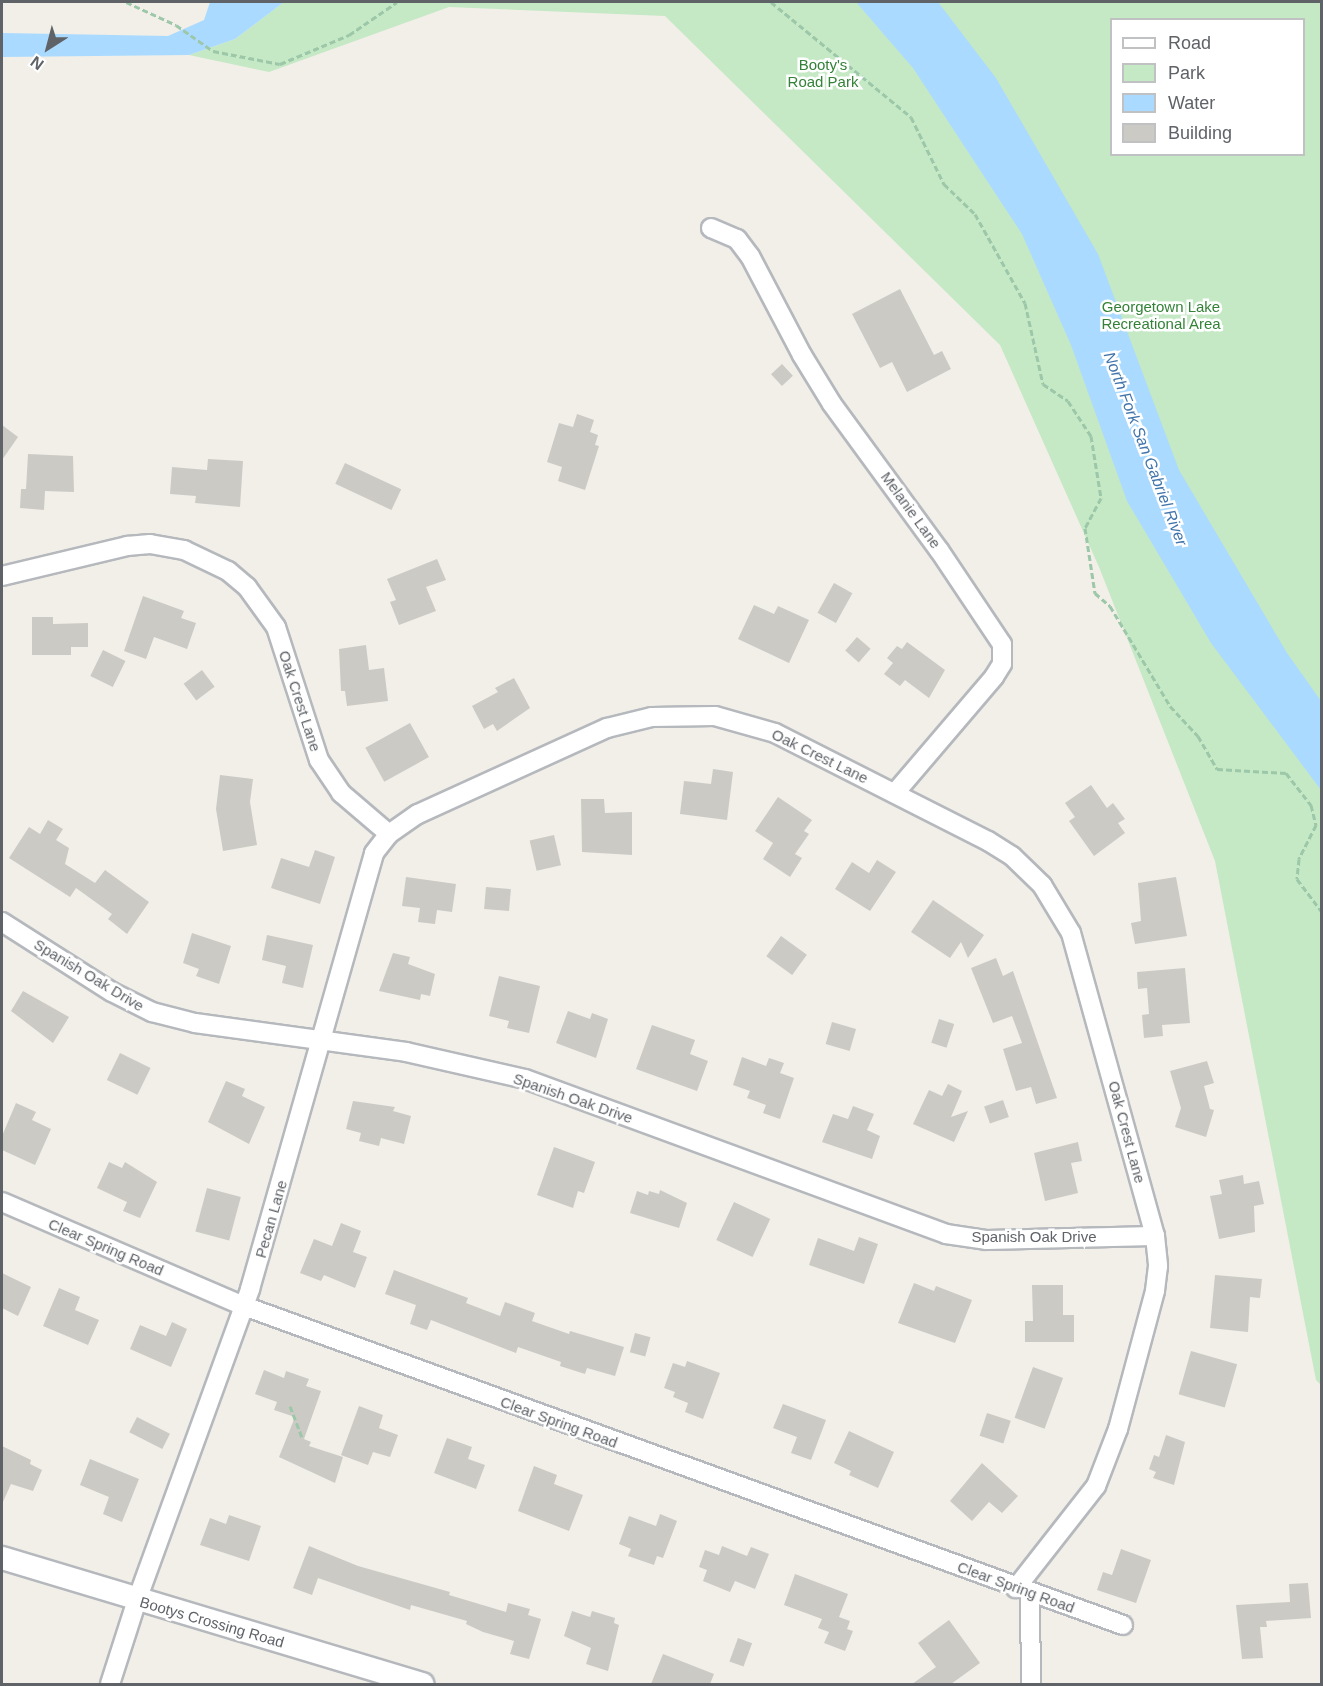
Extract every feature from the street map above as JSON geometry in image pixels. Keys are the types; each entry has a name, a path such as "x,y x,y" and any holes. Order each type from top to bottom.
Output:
{"street":[{"name":"Melanie Lane","path":"711,228 736,240 750,256 802,355 832,404 978,604 1002,644 1002,664 994,677 895,793"},
{"name":"Oak Crest Lane","path":"2,576 127,546 150,544 184,550 228,571 247,587 276,627 319,760 341,793 389,834 418,814 607,728 652,717 684,714 715,716 775,733 895,793 1012,856 1042,885 1058,908 1076,946 1155,1236 1155,1291 1110,1455 1096,1486 1023,1591"},
{"name":"Pecan Lane","path":"110,1684 136,1600 244,1306 366,871 389,834"},
{"name":"Spanish Oak Drive","path":"2,922 112,992 152,1012 195,1023 466,1063 525,1079 946,1234 986,1240 1155,1236"},
{"name":"Clear Spring Road","path":"2,1202 244,1306 1023,1591 1123,1625"},
{"name":"Bootys Crossing Road","path":"2,1558 136,1600 423,1684"},
{"path":"1023,1591 1031,1684"}],"path":[{"path":"126,2 176,25 213,51 280,64 349,35 397,2"},
{"path":"771,2 911,117 944,184 975,214 1025,303 1043,384 1068,401 1091,436 1101,498 1085,528 1095,593 1110,606 1159,689 1198,736 1217,769 1286,773 1311,805 1316,825 1299,859 1297,879 1322,912"},
{"path":"290,1407 302,1438"}],"green space":[{"name":"Georgetown Lake Recreational Area","path":"284,2 1321,2 1321,1385 1316,1380 1215,861 1099,567 1000,345 665,16 449,7 269,72 189,55 235,39"}],"water":[{"path":"210,2 284,2 235,39 189,55 2,57 2,33 168,36 204,20"},
{"name":"North Fork San Gabriel River","path":"856,2 938,2 996,78 1098,254 1179,470 1287,653 1321,701 1321,790 1211,643 1127,501 1071,345 1022,234 913,68"}],"building":[{"path":"900,289 934,355 942,351 951,369 907,392 892,362 880,368 852,314"},
{"path":"782,364 793,376 782,386 771,374"},
{"path":"577,414 594,420 590,432 598,435 595,445 599,446 585,490 558,481 562,467 547,462 559,423 573,427"},
{"path":"2,425 18,437 2,460"},
{"path":"28,454 73,456 74,492 45,491 44,510 20,508 21,489 26,489"},
{"path":"208,459 243,461 240,507 195,503 196,496 170,494 172,467 207,470"},
{"path":"345,463 401,489 391,510 335,484"},
{"path":"437,559 446,580 426,587 436,611 399,625 390,602 396,600 387,579"},
{"path":"834,583 852,593 836,623 818,613"},
{"path":"143,596 184,611 181,618 196,623 187,649 154,637 146,659 124,651"},
{"path":"754,605 774,614 778,606 809,620 789,663 738,639"},
{"path":"32,617 53,617 53,624 88,623 88,647 71,647 71,655 32,655"},
{"path":"857,637 871,649 859,662 845,651"},
{"path":"907,642 945,670 929,698 905,680 900,686 884,674 893,663 887,658 897,646 902,649"},
{"path":"366,645 369,670 384,668 388,701 347,706 345,691 341,691 339,649"},
{"path":"103,650 125,661 113,687 90,676"},
{"path":"202,670 215,687 196,701 184,684"},
{"path":"514,678 530,708 497,731 493,724 484,729 472,706 498,692 495,688"},
{"path":"410,723 429,757 384,782 365,748"},
{"path":"713,769 733,772 727,820 680,814 684,781 711,784"},
{"path":"220,775 253,779 250,802 257,845 223,851 216,809"},
{"path":"1091,785 1107,808 1113,803 1125,819 1118,823 1125,833 1094,856 1069,821 1075,817 1065,803"},
{"path":"778,797 812,820 804,831 809,834 795,854 802,858 790,877 763,859 773,843 755,831"},
{"path":"581,799 604,799 605,813 632,812 632,855 582,852"},
{"path":"48,820 63,829 56,840 69,848 65,864 95,883 105,870 149,902 127,934 108,919 112,914 76,888 70,897 9,858 29,827 40,834"},
{"path":"554,835 561,865 537,871 530,841"},
{"path":"315,850 335,857 320,904 271,888 281,858 309,867"},
{"path":"877,860 896,872 870,911 835,889 852,862 869,873"},
{"path":"406,877 456,884 452,912 437,910 435,924 418,922 420,908 402,906"},
{"path":"1176,877 1187,936 1135,944 1131,923 1141,921 1138,883"},
{"path":"486,887 511,889 509,911 484,909"},
{"path":"933,900 984,935 968,958 961,942 950,958 911,932"},
{"path":"192,933 231,946 219,984 196,976 199,969 183,963"},
{"path":"267,935 313,945 303,988 282,983 286,966 262,960"},
{"path":"781,936 807,955 792,975 766,956"},
{"path":"393,953 410,957 408,964 435,974 430,996 421,994 420,1000 379,991"},
{"path":"996,958 1003,976 1013,971 1057,1098 1036,1104 1031,1087 1016,1091 1003,1049 1022,1043 1012,1016 993,1023 971,968"},
{"path":"1185,968 1190,1023 1162,1025 1163,1036 1144,1038 1142,1015 1149,1014 1147,988 1138,989 1137,972"},
{"path":"499,976 540,986 529,1033 507,1028 509,1021 489,1016"},
{"path":"23,991 69,1017 53,1043 11,1011"},
{"path":"568,1011 590,1019 592,1013 608,1019 596,1058 556,1043"},
{"path":"939,1019 954,1024 946,1048 931,1043"},
{"path":"832,1022 856,1029 850,1051 826,1044"},
{"path":"652,1025 695,1040 690,1054 708,1061 697,1091 636,1069"},
{"path":"120,1053 151,1068 137,1095 107,1080"},
{"path":"742,1057 766,1066 769,1058 784,1063 780,1073 794,1078 780,1119 763,1113 766,1105 747,1098 750,1091 733,1085"},
{"path":"1207,1061 1214,1083 1204,1086 1210,1109 1214,1110 1206,1137 1175,1127 1181,1108 1170,1071"},
{"path":"226,1081 245,1089 242,1096 265,1107 249,1144 208,1122"},
{"path":"948,1084 962,1091 951,1117 968,1111 954,1142 913,1124 929,1090 942,1096"},
{"path":"1003,1100 1009,1117 990,1124 984,1107"},
{"path":"353,1101 395,1107 393,1111 411,1116 404,1144 381,1138 379,1146 359,1141 361,1133 346,1129"},
{"path":"16,1103 36,1112 32,1120 51,1129 35,1165 2,1150 2,1136"},
{"path":"853,1106 874,1114 867,1130 880,1136 872,1159 822,1142 833,1114 848,1119"},
{"path":"1078,1142 1082,1161 1071,1163 1078,1193 1045,1201 1034,1153"},
{"path":"554,1147 595,1162 584,1193 578,1191 573,1208 537,1195"},
{"path":"109,1162 122,1168 125,1162 157,1182 140,1218 123,1211 127,1202 97,1188"},
{"path":"1243,1175 1244,1184 1259,1181 1264,1204 1254,1206 1255,1232 1219,1239 1210,1196 1222,1194 1219,1180"},
{"path":"207,1188 241,1197 229,1241 195,1231"},
{"path":"660,1190 687,1203 679,1228 630,1213 637,1191 648,1195 649,1191 659,1194"},
{"path":"734,1202 770,1219 753,1257 716,1240"},
{"path":"341,1223 361,1231 353,1252 367,1257 355,1288 324,1275 321,1281 300,1273 314,1239 332,1246"},
{"path":"859,1237 878,1244 864,1284 809,1265 818,1238 854,1251"},
{"path":"394,1270 468,1298 466,1303 500,1316 505,1302 535,1313 532,1321 569,1334 570,1331 624,1347 615,1376 587,1368 585,1374 560,1366 561,1362 518,1347 516,1353 431,1320 427,1330 410,1324 416,1305 385,1294"},
{"path":"2,1273 31,1287 18,1316 2,1308"},
{"path":"1215,1275 1262,1279 1260,1298 1250,1297 1248,1332 1210,1328"},
{"path":"914,1283 934,1291 936,1286 972,1300 955,1343 898,1323"},
{"path":"1032,1285 1063,1285 1063,1315 1074,1315 1074,1342 1025,1342 1025,1321 1033,1321"},
{"path":"59,1288 80,1297 75,1310 99,1320 88,1345 43,1326"},
{"path":"172,1322 187,1329 171,1367 130,1349 140,1325 166,1336"},
{"path":"635,1333 650,1337 645,1356 630,1352"},
{"path":"1191,1351 1237,1364 1225,1407 1179,1394"},
{"path":"687,1361 720,1373 703,1419 685,1412 688,1403 673,1397 675,1392 664,1388 673,1363 685,1367"},
{"path":"1033,1367 1063,1378 1045,1429 1015,1418"},
{"path":"264,1370 284,1378 286,1371 309,1379 306,1386 321,1391 304,1439 311,1442 309,1446 343,1457 335,1483 279,1457 295,1417 274,1410 277,1402 255,1394"},
{"path":"783,1404 826,1420 811,1460 791,1453 797,1437 773,1428"},
{"path":"359,1406 383,1415 379,1428 398,1435 390,1457 373,1452 368,1465 341,1455"},
{"path":"987,1413 1011,1421 1003,1444 980,1436"},
{"path":"137,1417 170,1434 162,1449 129,1432"},
{"path":"849,1431 894,1452 878,1488 849,1475 851,1471 834,1463"},
{"path":"1166,1435 1185,1442 1174,1485 1153,1478 1156,1472 1149,1469 1154,1455 1159,1457"},
{"path":"447,1438 472,1447 468,1459 485,1465 476,1489 434,1473"},
{"path":"2,1446 31,1460 30,1464 42,1470 33,1491 11,1484 2,1504"},
{"path":"90,1459 139,1479 122,1522 103,1514 109,1497 80,1485"},
{"path":"982,1463 1018,1496 1002,1513 989,1502 972,1521 950,1501"},
{"path":"534,1466 557,1475 554,1484 583,1495 569,1531 518,1511"},
{"path":"660,1514 677,1521 663,1558 657,1556 654,1565 628,1556 631,1549 619,1544 629,1516 656,1526"},
{"path":"229,1515 261,1526 249,1561 200,1545 210,1518 226,1524"},
{"path":"309,1546 358,1566 450,1592 449,1595 506,1612 508,1603 530,1609 528,1615 541,1619 529,1659 510,1654 514,1641 483,1632 466,1624 467,1621 411,1605 410,1610 318,1578 312,1595 293,1588"},
{"path":"722,1546 747,1556 751,1547 769,1554 755,1589 735,1581 730,1592 703,1581 707,1570 699,1567 705,1550 719,1555"},
{"path":"1121,1549 1151,1560 1136,1603 1097,1590 1103,1572 1112,1575"},
{"path":"795,1574 848,1594 839,1617 850,1621 847,1629 853,1631 845,1651 824,1643 829,1632 818,1628 822,1619 784,1605"},
{"path":"1308,1583 1311,1618 1266,1621 1267,1627 1260,1627 1263,1658 1242,1659 1236,1605 1290,1602 1289,1584"},
{"path":"572,1611 590,1617 592,1611 615,1618 614,1623 619,1625 608,1671 586,1664 591,1648 564,1636"},
{"path":"949,1620 980,1663 951,1684 912,1684 936,1667 918,1643"},
{"path":"738,1638 752,1643 744,1667 729,1661"},
{"path":"663,1654 714,1674 710,1684 651,1684"}],"park label":[{"name":"Booty's Road Park","path":"823,72"}]}
